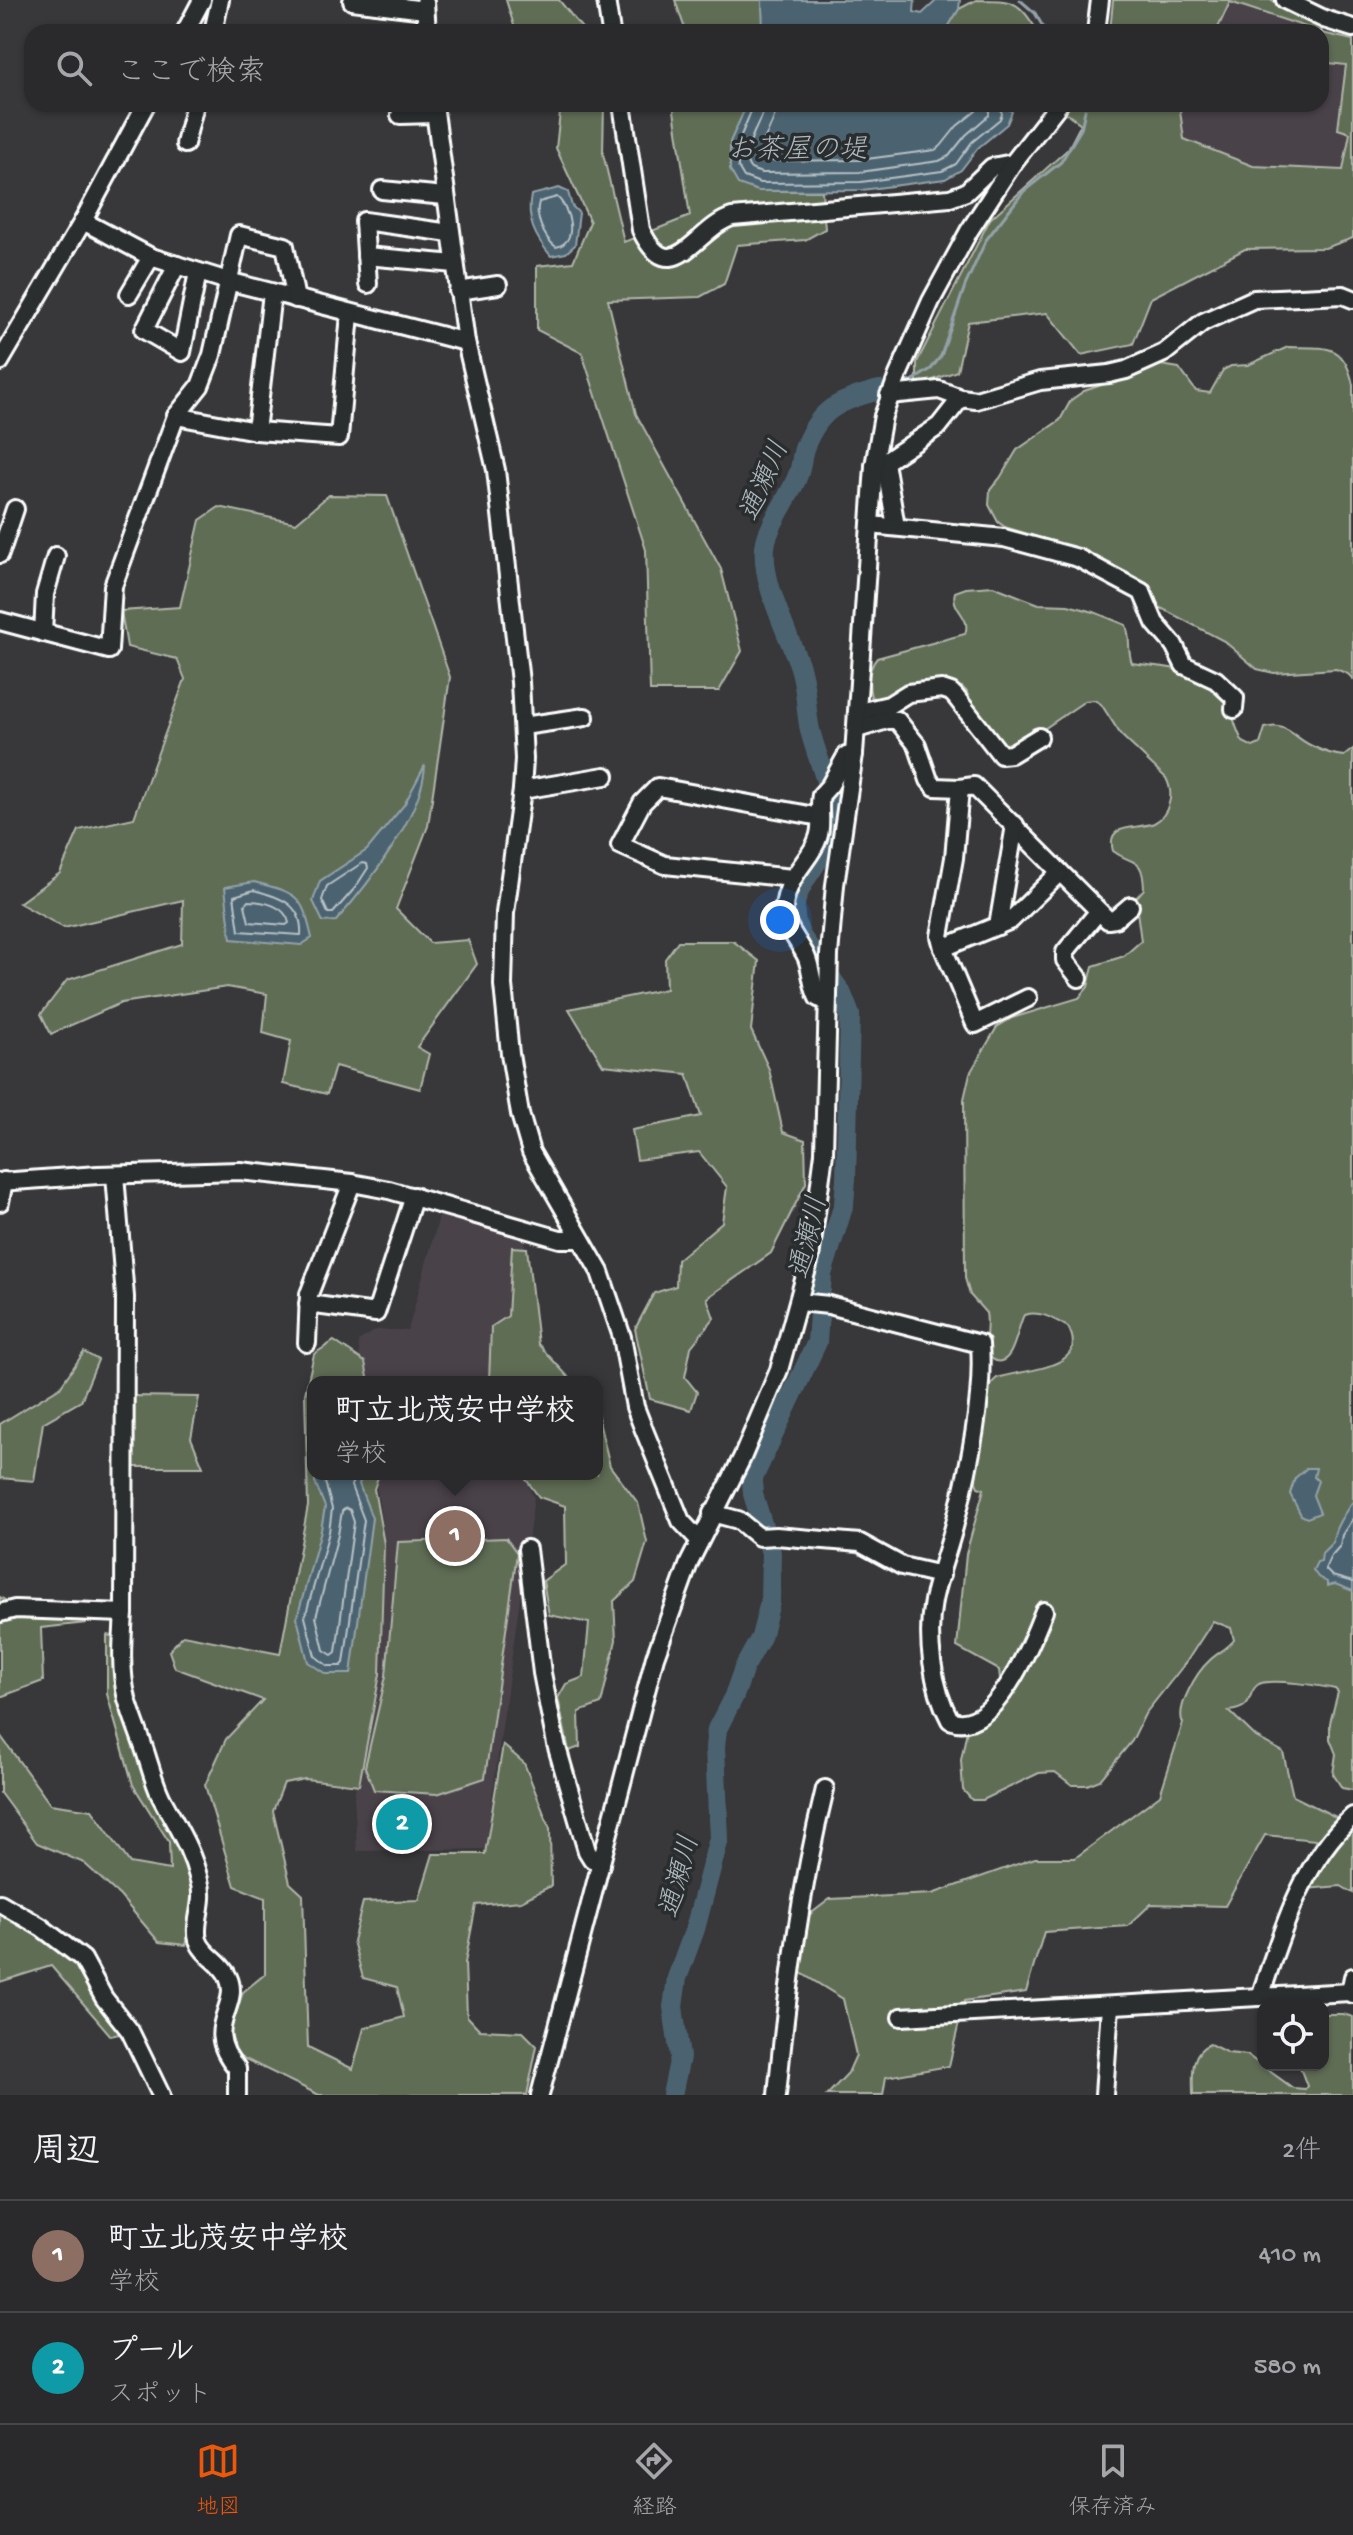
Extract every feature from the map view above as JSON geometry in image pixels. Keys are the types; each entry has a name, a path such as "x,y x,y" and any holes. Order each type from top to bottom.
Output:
{"street":[{"path":"189,24 202,0"},
{"path":"215,24 220,0"},
{"path":"606,0 610,24"},
{"path":"1097,24 1100,0"},
{"path":"1285,0 1324,19 1353,28"},
{"path":"352,1 425,5"},
{"path":"0,362 83,221 142,112"},
{"path":"185,144 193,112"},
{"path":"400,115 417,112"},
{"path":"434,112 466,342 496,470 523,726 522,790 504,929 503,985 520,1114 531,1152 600,1272 622,1337 635,1407 681,1521 699,1540"},
{"path":"623,112 641,230 655,253 665,257 684,254 720,220 950,198 966,192 992,167 1013,163"},
{"path":"540,2095 655,1657 672,1606 699,1540 742,1458 805,1303 824,1153 829,955 835,885 858,720 870,525 880,464 879,432 889,395 946,272 975,220 1013,163 1053,112"},
{"path":"382,190 445,196"},
{"path":"83,221 151,257 198,272 466,342"},
{"path":"368,284 364,221 450,233"},
{"path":"0,621 109,650 113,586 176,416 200,386 212,355 239,235 285,246 296,299"},
{"path":"366,256 455,264"},
{"path":"129,294 151,257"},
{"path":"177,265 144,330 182,352 198,272"},
{"path":"458,291 498,285"},
{"path":"256,431 272,293"},
{"path":"889,395 939,390 976,400 1040,381 1093,378 1126,370 1164,353 1203,322 1254,299 1343,295 1353,299"},
{"path":"176,416 256,431 339,437 350,314"},
{"path":"880,464 939,426 961,398"},
{"path":"880,464 896,527"},
{"path":"0,554 15,509"},
{"path":"870,525 1004,538 1078,558 1142,592 1155,623 1174,645 1184,665 1216,680 1235,698 1234,709"},
{"path":"43,633 45,594 56,556"},
{"path":"858,720 908,693 942,689 955,696 1001,755 1011,754 1039,737"},
{"path":"523,726 585,717"},
{"path":"858,720 897,720 917,745 929,780 935,787 974,786 1098,912 1111,921 1130,906"},
{"path":"828,996 818,998 813,989 807,958 788,928 784,902 793,878 817,842 828,787 846,756 854,754"},
{"path":"522,790 605,776"},
{"path":"793,878 665,865 620,845 642,803 658,787 820,817"},
{"path":"828,787 850,790"},
{"path":"960,788 954,858 940,936 943,948 975,1024 1028,998"},
{"path":"998,926 1015,825"},
{"path":"943,948 1011,920 1060,872"},
{"path":"1079,978 1065,960 1065,952 1098,912"},
{"path":"0,1202 2,1182 240,1171 352,1183 414,1196 560,1239 580,1239"},
{"path":"115,1175 125,1297 122,1659 127,1697 161,1795 189,1847 201,1883 203,1902 197,1928 198,1939 203,1950 228,1974 230,2000 221,2021 221,2041 229,2060 237,2068 237,2095"},
{"path":"307,1343 309,1294 352,1183"},
{"path":"308,1304 376,1313 414,1196"},
{"path":"805,1303 829,1305 980,1344 981,1361 970,1459 932,1608 931,1644 935,1679 942,1706 950,1720 957,1723 976,1720 994,1702 1019,1667 1044,1611"},
{"path":"712,1513 738,1520 768,1536 860,1543 902,1566 941,1575"},
{"path":"527,1549 542,1673 556,1744 587,1851 592,1859 601,1864"},
{"path":"0,1613 15,1609 124,1613"},
{"path":"777,2095 795,1940 812,1841 825,1789"},
{"path":"1260,1997 1284,1926 1315,1862 1353,1816"},
{"path":"0,1903 41,1927 83,1959 104,1998 130,2031 161,2095"},
{"path":"901,2017 1260,1997 1352,1988"},
{"path":"1104,2095 1110,2006"}],"shaded area":[{"path":"1230,2 1295,24 1220,24"},
{"path":"1329,63 1346,65 1338,128 1350,132 1343,170 1253,166 1183,139 1180,112 1329,112"},
{"path":"441,1209 526,1236 514,1321 500,1376 362,1376 358,1341 376,1330 408,1330"},
{"path":"376,1480 526,1480 534,1498 485,1849 357,1851 354,1796 375,1667 382,1523"}],"green space":[{"path":"506,0 559,0 578,24 514,24"},
{"path":"675,0 762,0 764,24 683,24"},
{"path":"976,0 999,0 1020,8 1032,24 950,24 959,9"},
{"path":"1113,0 1272,0 1317,24 1297,24 1230,2 1220,24 1111,24"},
{"path":"1329,35 1353,40 1353,238 1325,248 1245,249 1151,298 1133,344 1081,355 1047,313 968,322 957,371 917,386 917,362 990,219 1068,149 1081,124 1065,112 1180,112 1184,139 1253,166 1343,170 1350,133 1338,129 1346,65 1329,63"},
{"path":"560,112 604,112 603,154 624,242 690,216 674,112 748,112 758,191 822,191 825,229 805,240 737,245 724,284 700,297 608,300 636,414 721,569 742,651 719,691 650,691 646,550 582,353 537,330 537,266 573,262 590,222 556,148"},
{"path":"1288,347 1323,348 1338,354 1349,371 1353,385 1353,679 1336,669 1274,673 1257,669 1224,641 1159,607 1073,548 1005,527 998,522 989,505 990,490 1017,450 1060,420 1071,400 1084,391 1161,365 1179,368 1196,391 1210,393 1223,370 1248,365"},
{"path":"329,495 387,496 450,677 428,826 396,909 430,943 468,940 477,964 417,1047 429,1054 420,1089 335,1066 327,1094 283,1084 291,1041 263,1033 267,994 227,987 121,1003 51,1034 41,1014 67,980 182,944 183,900 64,928 19,903 60,873 79,830 134,818 185,679 177,659 127,647 121,611 180,607 200,520 219,507 296,523"},
{"path":"993,586 1039,604 1068,605 1126,625 1132,663 1182,670 1204,679 1223,696 1243,742 1253,747 1260,744 1265,728 1272,726 1332,754 1344,756 1353,749 1353,1790 1342,1788 1333,1774 1336,1754 1330,1739 1330,1723 1338,1692 1335,1689 1265,1682 1255,1687 1244,1707 1229,1711 1256,1737 1283,1752 1293,1796 1336,1817 1353,1807 1353,1893 1341,1886 1305,1889 1297,1883 1297,1875 1316,1840 1265,1835 1225,1906 1151,1904 1128,1926 1044,1932 1026,1992 964,2001 949,2066 886,2077 883,2095 827,2095 848,2073 856,2055 843,1999 798,1971 809,1915 830,1899 932,1894 1035,1858 1075,1858 1160,1795 1183,1723 1182,1709 1188,1690 1204,1666 1234,1640 1231,1628 1213,1621 1187,1661 1145,1714 1132,1741 1100,1780 1087,1785 1072,1785 1055,1772 1039,1773 983,1800 972,1800 963,1790 961,1760 967,1730 1001,1688 999,1670 957,1647 966,1554 984,1489 978,1487 976,1482 981,1411 990,1386 997,1378 1063,1360 1071,1352 1073,1341 1068,1327 1047,1316 1030,1314 1024,1315 1007,1358 996,1361 989,1354 986,1313 970,1295 965,1278 964,1099 970,1073 997,1027 1012,1018 1079,998 1088,987 1093,966 1124,956 1141,941 1136,898 1144,889 1142,871 1136,863 1113,851 1112,841 1114,835 1125,828 1157,821 1165,812 1170,796 1166,778 1121,735 1101,704 1094,700 1085,701 1016,748 1002,746 969,702 967,692 962,687 928,682 884,700 871,697 870,676 877,658 965,634 966,622 955,604 955,592"},
{"path":"678,941 733,941 759,961 751,1030 769,1069 783,1132 805,1140 806,1183 771,1253 707,1298 714,1318 691,1347 685,1377 697,1392 691,1410 650,1399 635,1329 654,1293 676,1286 677,1260 722,1222 727,1187 699,1152 637,1160 632,1130 701,1116 687,1074 603,1065 569,1009 666,989 665,959"},
{"path":"512,1247 527,1248 538,1344 567,1376 489,1376 491,1327 508,1316"},
{"path":"334,1341 365,1362 368,1376 309,1376 314,1354"},
{"path":"84,1352 98,1360 81,1401 43,1423 34,1481 0,1478 0,1424 60,1387"},
{"path":"307,1385 307,1469 305,1394"},
{"path":"131,1396 199,1397 191,1438 203,1467 130,1467"},
{"path":"603,1437 610,1466 638,1503 647,1542 635,1582 614,1601 616,1640 601,1704 579,1712 580,1747 569,1751 558,1698 566,1684 584,1677 589,1623 549,1615 543,1581 566,1564 565,1506 539,1497 526,1480 603,1480"},
{"path":"307,1480 377,1480 374,1489 384,1544 380,1674 359,1785 305,1779 284,1783 273,1811 290,1883 303,1895 308,2047 353,2069 364,2028 404,2017 397,1987 363,1978 353,1941 363,1902 419,1900 433,1854 485,1854 503,1745 524,1763 550,1829 551,1886 521,1901 476,1905 465,1963 467,2016 480,2030 523,2032 537,2046 527,2095 319,2095 237,2055 230,2031 243,1992 265,1974 265,1898 235,1886 205,1785 226,1739 263,1700 175,1668 169,1651 183,1635 280,1654 308,1506"},
{"path":"506,1538 517,1553 485,1778 437,1794 374,1790 365,1767 386,1676 398,1542"},
{"path":"0,1597 15,1606 93,1608 86,1623 41,1628 43,1681 0,1697"},
{"path":"107,1635 116,1637 120,1700 189,1858 199,1897 186,1945 159,1942 120,1896 84,1863 37,1843 0,1793 0,1735 50,1804 92,1810 130,1863 170,1870 169,1842 133,1785 107,1694"},
{"path":"0,1912 82,1965 123,2033 111,2036 51,1966 0,1982"},
{"path":"1329,2014 1353,2017 1353,2095 1193,2095 1195,2059 1210,2044 1228,2053 1247,2055 1257,2062 1257,2071 1269,2071 1293,2088 1305,2089 1307,2086 1301,2071 1329,2071"}],"water":[{"path":"762,0 915,0 914,12 922,14 937,0 960,0 959,9 950,24 763,24"},
{"name":"お茶屋の堤","path":"743,112 1012,112 1007,124 978,148 961,170 945,179 862,190 758,191 738,184 730,170 730,142"},
{"path":"559,188 568,192 572,206 579,213 575,245 566,253 551,256 533,228 531,195"},
{"path":"425,765 415,805 392,848 336,921 323,922 313,901 320,881 367,850 404,805"},
{"path":"254,882 280,889 295,898 305,912 312,938 301,945 231,939 225,887"},
{"path":"1307,1468 1316,1468 1314,1477 1318,1481 1313,1495 1320,1513 1307,1518 1301,1515 1290,1494 1295,1478"},
{"path":"361,1480 359,1484 372,1518 351,1674 326,1674 308,1662 297,1618 325,1507 315,1482"},
{"path":"1353,1501 1353,1591 1335,1584 1327,1586 1327,1582 1313,1570 1321,1561 1322,1553 1333,1542 1337,1526"}],"waterway":[{"path":"1020,0 1035,13 1041,24"},
{"path":"903,383 931,369 941,356 965,286 986,240 1024,191 1061,162 1081,129 1085,112"},
{"path":"879,390 888,387"},
{"name":"通瀬川","path":"672,2095 680,2057 673,2007 677,1978 695,1929 719,1838 717,1729 761,1637 770,1602 771,1553 753,1494 752,1480 817,1342 822,1274 844,1204 846,1179 850,1015 841,992 801,936 795,909 801,886 829,839 832,823 830,802 810,730 802,672 770,587 766,570 766,541 795,483 805,446 818,422 843,402 879,390"}],"place":[{"name":"町立北茂安中学校","path":"455,1536"},
{"name":"プール","path":"402,1824"}]}
